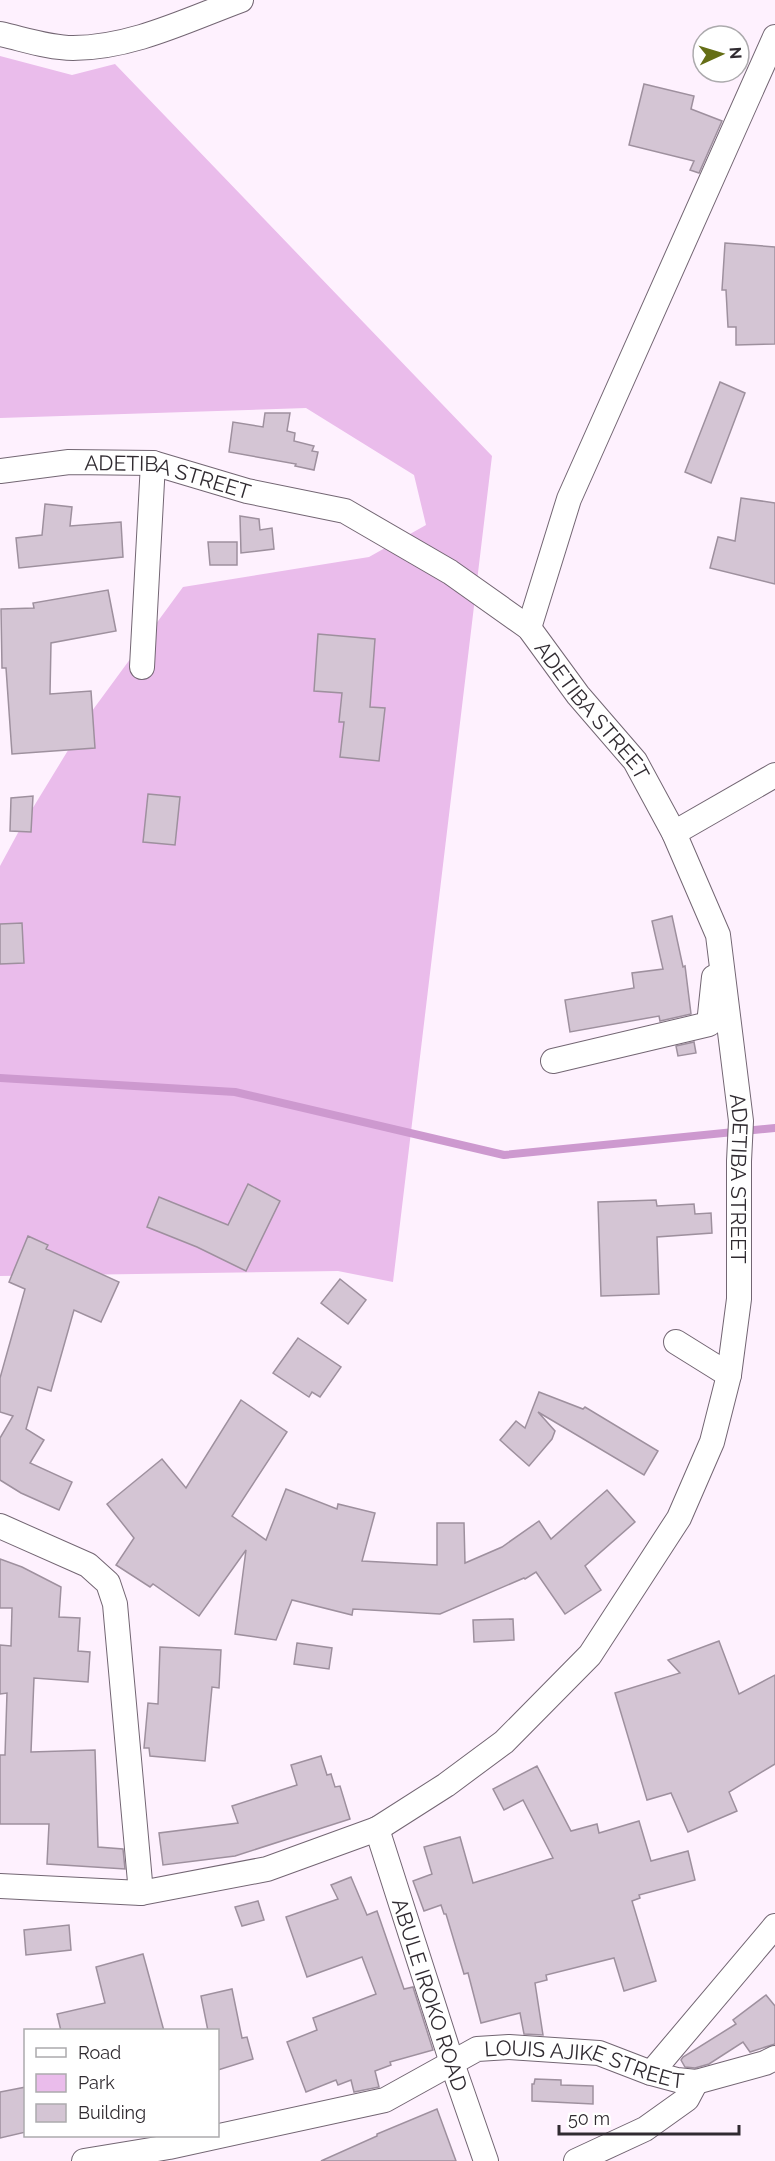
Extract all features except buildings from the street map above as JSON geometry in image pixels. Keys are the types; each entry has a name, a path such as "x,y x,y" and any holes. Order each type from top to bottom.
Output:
{"street":[{"path":"0,34 71,48 102,46 137,38 241,0"},
{"path":"529,628 569,499 775,37"},
{"name":"ADETIBA STREET","path":"0,471 69,462 153,463 247,491 345,511 450,572 529,628 578,695 635,761 674,833 718,936 741,1121 739,1299 729,1375 712,1442 680,1518 590,1655 504,1742 447,1785 377,1829 267,1869 141,1893 0,1886"},
{"path":"142,667 153,463"},
{"path":"674,833 775,775"},
{"path":"553,1061 709,1024 718,936"},
{"path":"676,1342 729,1375"},
{"path":"0,1526 88,1565 108,1583 115,1604 141,1893"},
{"name":"ABULE IROKO ROAD","path":"377,1829 486,2161"},
{"path":"651,2073 775,1926"},
{"name":"LOUIS AJIKE STREET","path":"219,2136 385,2100 477,2049 509,2047 599,2053 651,2073 696,2082 775,2058"},
{"path":"576,2161 645,2129 687,2099 696,2082"},
{"name":"LOUIS AJIKE STREET","path":"84,2161 215,2137"}],"green space":[{"path":"0,56 72,75 115,64 492,456 393,1282 338,1271 0,1276 0,866 20,829 92,711 183,587 369,557 426,525 414,475 306,408 0,418"}],"waterway":[{"path":"0,1078 235,1092 504,1155 775,1128"}]}
